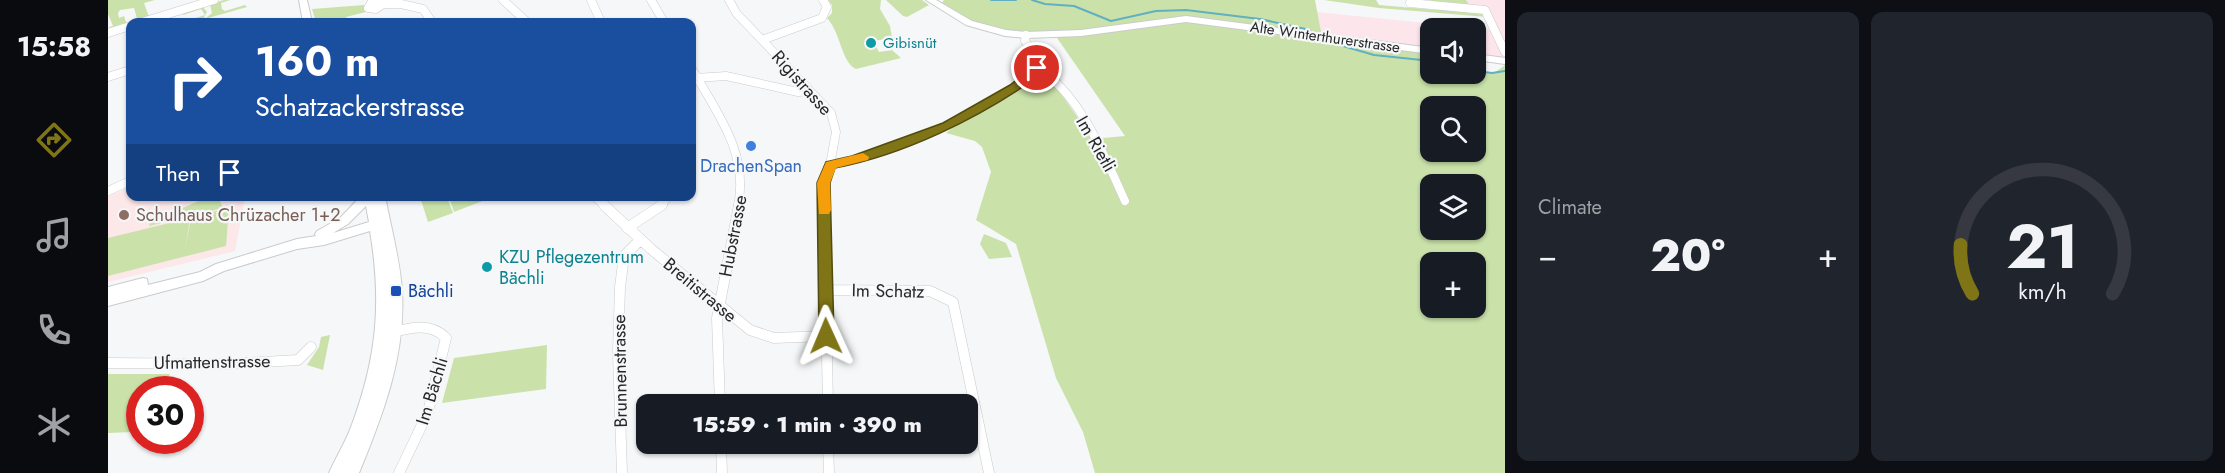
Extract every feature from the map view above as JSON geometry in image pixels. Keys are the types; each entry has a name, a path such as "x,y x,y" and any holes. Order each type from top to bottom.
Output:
{"main road":[{"path":"303,0 307,18"},
{"name":"Alte Winterthurerstrasse","path":"930,0 969,23 1005,33 1026,35 1081,33 1167,20 1219,22 1420,49"},
{"path":"1486,58 1505,61"},
{"path":"331,230 359,210 365,201"},
{"path":"351,473 380,400 388,333 396,291 371,201"},
{"path":"377,220 379,201"},
{"path":"108,301 203,276 220,267 297,244 331,230 377,220"},
{"path":"297,244 324,240 377,220"},
{"path":"108,292 203,268 220,267"},
{"path":"337,473 368,405 388,333"}],"street":[{"path":"155,18 214,0"},
{"path":"505,0 523,18"},
{"path":"591,0 599,18"},
{"path":"651,0 662,18"},
{"name":"Rigistrasse","path":"729,0 737,14 824,104 834,120 836,132 824,183 828,394"},
{"path":"762,40 822,18 827,7 823,0"},
{"path":"1410,3 1485,10 1505,52"},
{"path":"383,4 401,4 423,9 429,18"},
{"path":"108,33 126,27"},
{"path":"830,165 854,160 954,123 1014,88 1032,76 1037,68 1036,56 1025,41 1026,35"},
{"name":"Im Rietli","path":"1037,68 1051,75 1089,128 1109,163 1125,201"},
{"path":"108,77 126,71"},
{"path":"696,73 726,76 798,92 810,91"},
{"name":"Hubstrasse","path":"696,77 731,139 739,161 742,188 716,329 719,394"},
{"path":"108,190 126,183"},
{"name":"Breitistrasse","path":"599,201 640,240 750,330 774,338 826,336"},
{"path":"627,228 660,207 665,201"},
{"name":"Brunnenstrasse","path":"621,473 618,353 620,287 624,256 640,240"},
{"name":"Im Schatz","path":"825,290 930,291 953,302 989,473"},
{"name":"Im Bächli","path":"388,333 435,328 446,338 428,412 399,473"},
{"name":"Ufmattenstrasse","path":"108,363 225,364 298,360 306,355 310,347"},
{"path":"721,454 722,473"},
{"path":"828,454 829,473"}],"shaded area":[{"path":"1466,0 1505,0 1505,61 1486,58 1486,29 1493,30 1487,17 1471,7"},
{"path":"1317,12 1420,23 1420,50 1322,37"},
{"path":"126,189 126,201 244,201 235,251 108,282 108,196"}],"green space":[{"path":"108,0 155,0 144,3 149,17 147,18 137,18 134,8 120,10 119,18 124,16 126,25 110,31 109,27 113,26 108,14"},
{"path":"224,0 230,0 221,3 225,11 245,5 247,7 206,18 212,13 210,4"},
{"path":"828,0 881,0 880,9 890,26 892,38 873,41 879,52 892,50 901,58 856,69 847,60 832,24 827,18 832,13 832,5"},
{"path":"886,0 922,0 929,5 907,17"},
{"path":"944,0 1315,0 1322,37 1420,50 1420,84 1486,84 1486,72 1494,73 1505,65 1505,473 1095,473 1083,432 1056,378 1016,244 976,220 991,172 982,147 975,141 946,133 961,120 1014,88 1037,68 1059,91 1093,139 1125,136 1055,35 986,29 939,6"},
{"path":"1324,0 1376,0 1379,5 1437,10 1431,0 1466,0 1471,7 1485,10 1487,17 1379,8"},
{"path":"364,5 364,9 370,11 346,18 315,18 312,9"},
{"path":"203,7 207,12 204,17 196,18 205,15 201,9 183,15 182,12"},
{"path":"199,201 220,201 223,208 149,226 150,222"},
{"path":"421,201 448,201 453,213 428,222"},
{"path":"451,201 482,201 454,212"},
{"path":"229,208 226,246 108,276 108,238 190,218 185,251 191,217"},
{"path":"984,234 1006,243 1012,257 989,259 980,244"},
{"path":"330,335 323,370 307,365 319,347 321,337"},
{"path":"547,345 546,389 442,403 454,358"},
{"path":"108,374 170,374 169,376 126,376 126,432 108,433"}],"waterway":[{"path":"991,0 1016,0"},
{"path":"1032,0 1045,4 1074,6 1111,21 1156,11 1186,10 1260,19 1310,30"},
{"path":"1319,39 1374,55 1420,60"},
{"path":"1486,72 1505,71"}],"slow traffic":[{"path":"824,210 824,183 830,165 863,157"}],"place":[{"name":"Gibisnüt","path":"871,43"},
{"name":"DrachenSpan","path":"751,146"},
{"name":"Schulhaus Chrüzacher 1+2","path":"124,215"},
{"name":"KZU Pflegezentrum Bächli","path":"487,267"},
{"name":"Bächli","path":"396,291"}],"route":[{"path":"826,336 824,183 830,165 854,160 961,120 1032,76 1037,68"}]}
